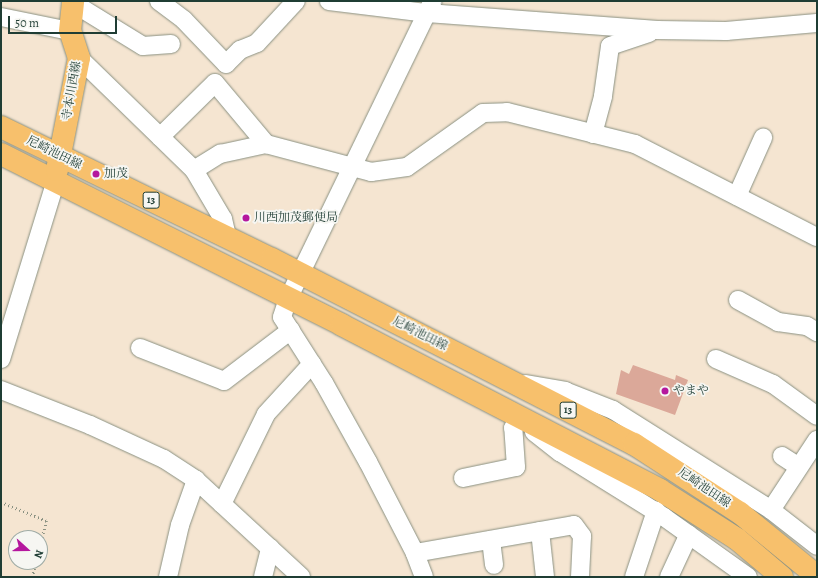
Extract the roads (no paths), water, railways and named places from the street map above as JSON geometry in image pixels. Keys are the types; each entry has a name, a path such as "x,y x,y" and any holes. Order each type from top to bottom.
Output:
{"main road":[{"name":"寺本川西線","path":"55,183 79,58 70,31 73,2"},
{"name":"尼崎池田線","path":"1,127 227,237 517,383 634,444 704,488 740,513 817,576"},
{"name":"尼崎池田線","path":"1,154 55,183 288,299 660,490 737,539 782,577"}],"street":[{"path":"159,1 184,20 226,64 240,50 257,43 296,1"},
{"path":"329,1 430,6 657,30 726,31 817,23"},
{"path":"73,2 143,46 171,44"},
{"path":"424,577 415,553 368,462 312,364 282,317 288,299 430,6"},
{"path":"1,17 70,31"},
{"path":"593,134 603,96 610,46 657,30"},
{"path":"79,58 194,170 223,219 227,237"},
{"path":"160,137 215,84 266,144"},
{"path":"194,170 220,154 266,144 371,172 407,167 483,113 507,112 635,144 817,237"},
{"path":"737,196 763,138"},
{"path":"1,359 55,183"},
{"path":"738,300 778,322 807,326 817,332"},
{"path":"140,348 224,381 291,330"},
{"path":"716,359 772,384 817,416"},
{"path":"222,504 266,414 312,364"},
{"path":"517,383 565,391 614,410 771,510 817,546"},
{"path":"1,390 90,425 164,459 196,480 301,577"},
{"path":"463,478 516,467 512,414"},
{"path":"512,414 560,452 656,511 748,577"},
{"path":"771,510 817,440"},
{"path":"782,456 799,467"},
{"path":"168,577 180,525 196,480"},
{"path":"634,577 656,511"},
{"path":"415,553 574,525 582,536 580,577"},
{"path":"540,531 544,577"},
{"path":"669,577 689,534"},
{"path":"491,540 494,565"},
{"path":"263,577 270,548"}],"place":[{"name":"加茂","path":"96,174"},
{"name":"川西加茂郵便局","path":"246,218"},
{"name":"やまや","path":"665,391"}]}
